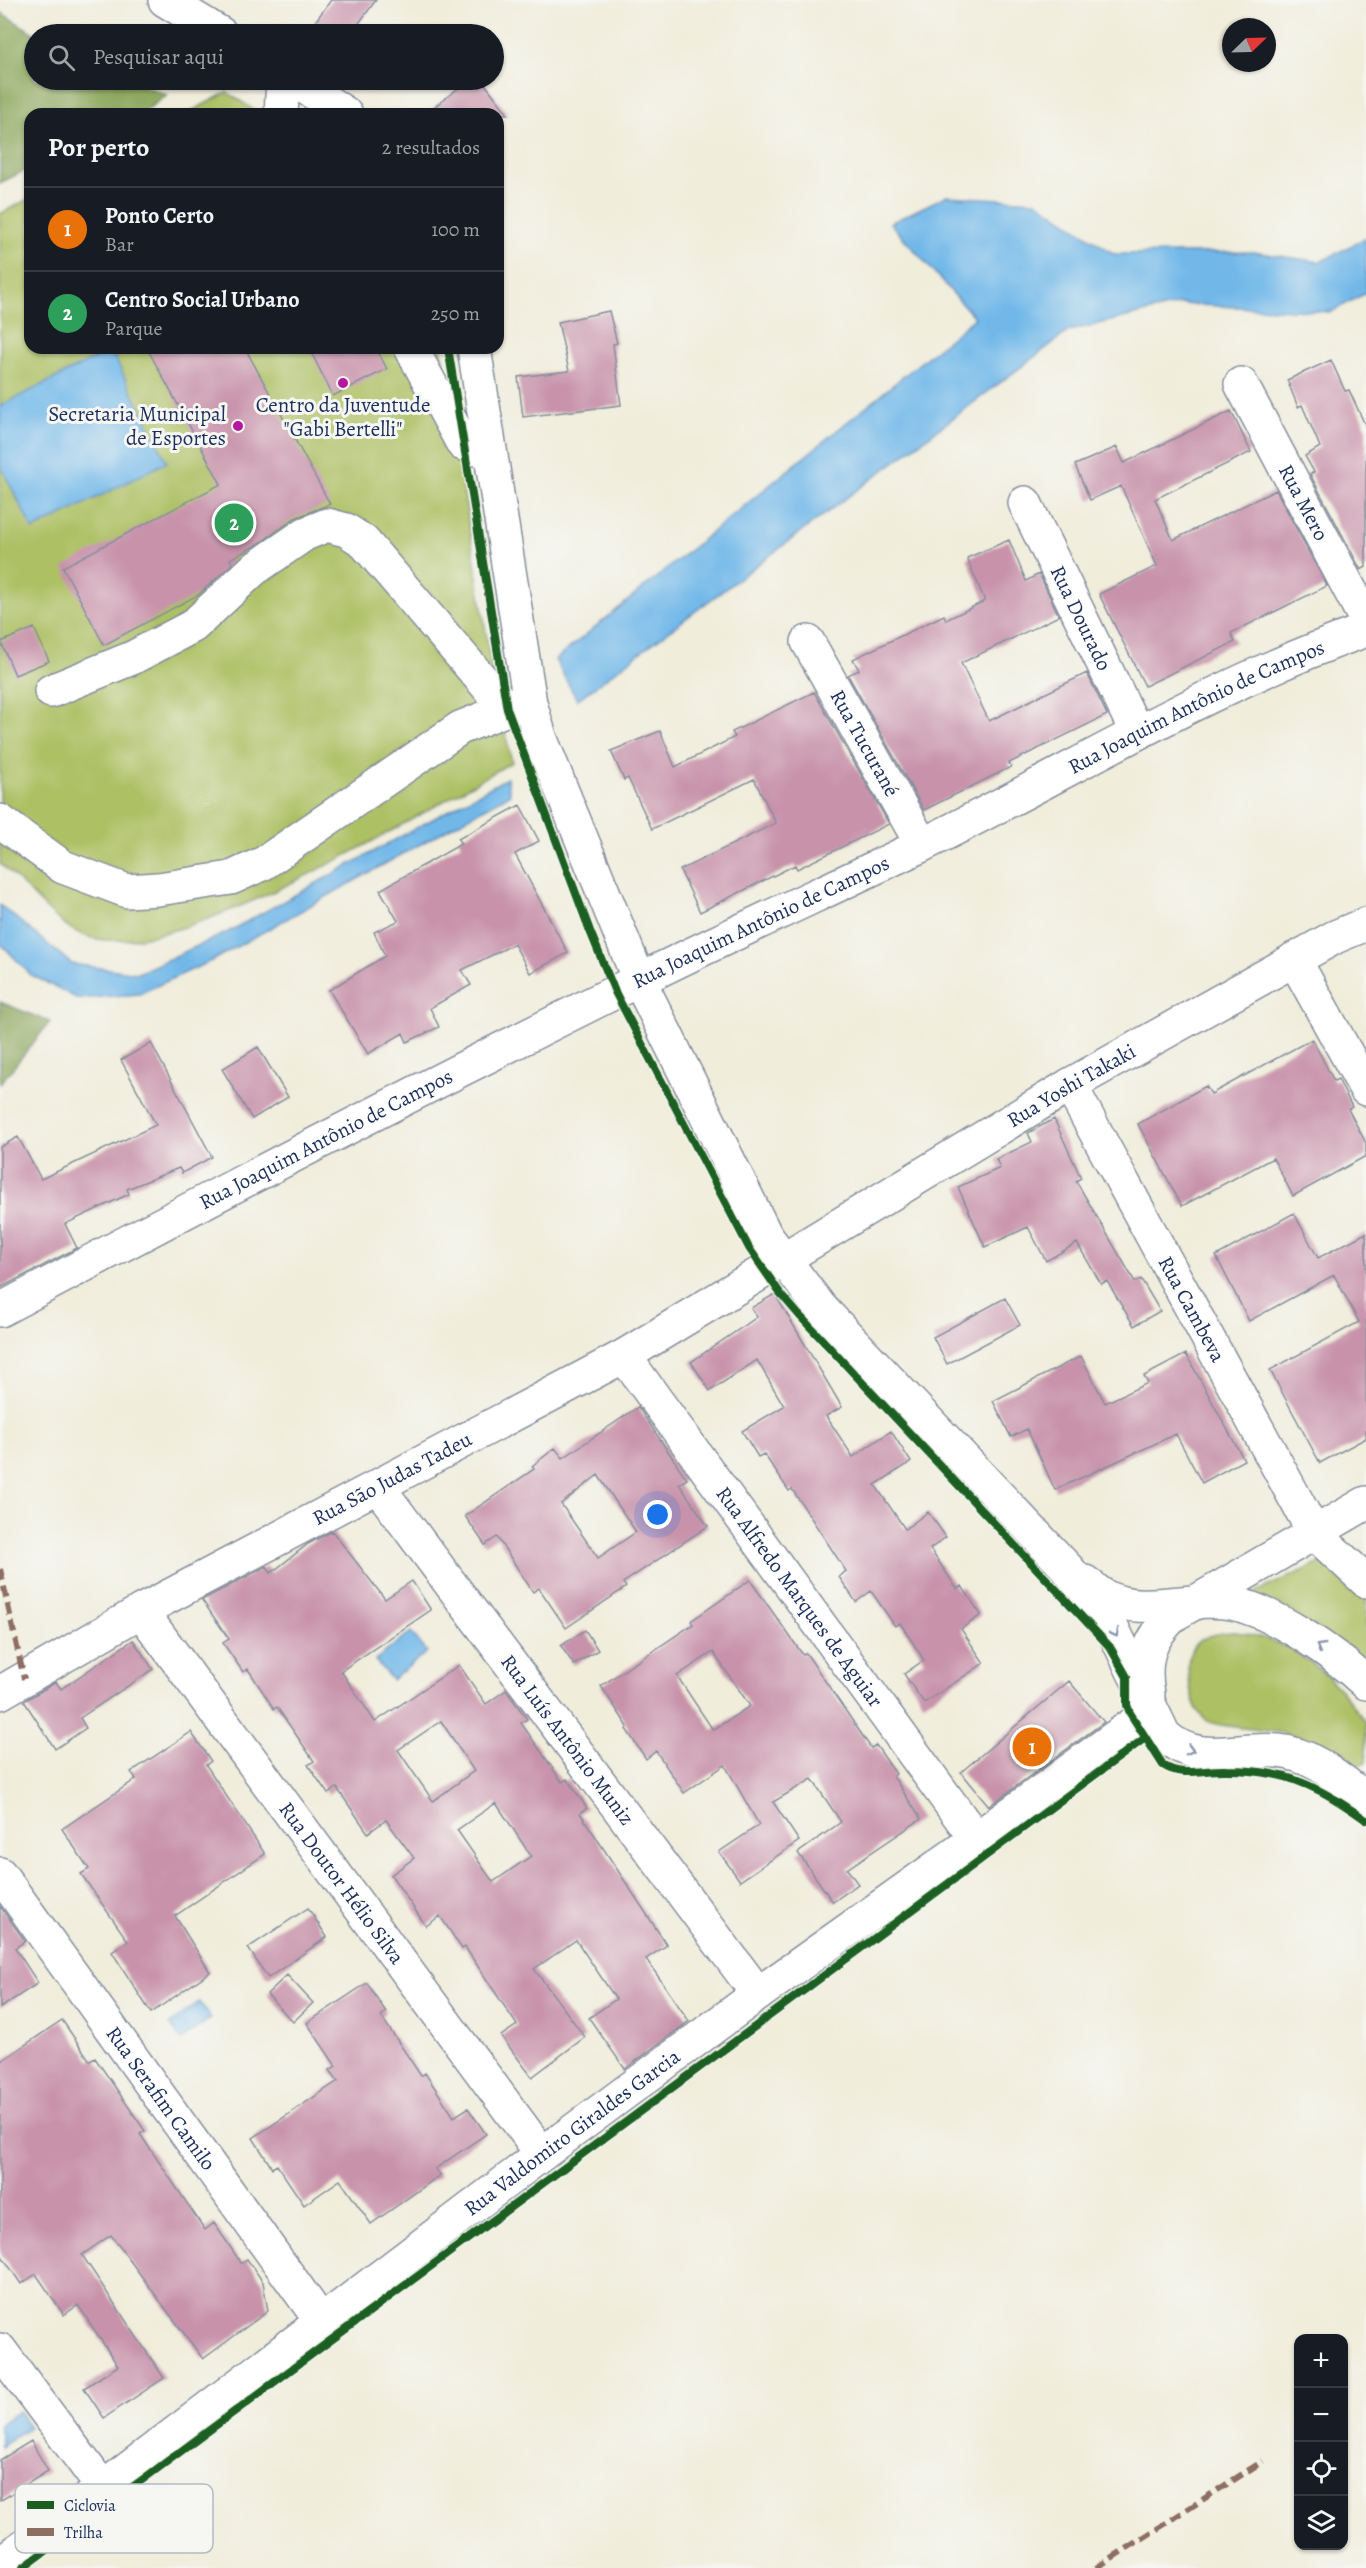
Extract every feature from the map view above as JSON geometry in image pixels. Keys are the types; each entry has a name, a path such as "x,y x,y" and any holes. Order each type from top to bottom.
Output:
{"street":[{"path":"165,0 205,24"},
{"path":"282,108 283,90"},
{"path":"309,90 337,108"},
{"path":"414,354 464,444 489,453"},
{"path":"475,354 519,706"},
{"name":"Rua Mero","path":"1241,384 1366,620"},
{"name":"Rua Dourado","path":"1025,503 1137,731"},
{"path":"51,691 132,658 193,626 253,570 305,534 327,525 346,530 363,541 519,706 556,781 639,980 753,1211 782,1259 820,1307 1068,1569 1109,1621 1164,1736 1176,1746 1208,1755 1280,1751 1297,1756 1317,1763 1366,1799"},
{"name":"Rua Joaquim Antônio de Campos","path":"0,1310 162,1223 639,980 922,845 1137,731 1317,647 1366,630"},
{"name":"Rua Tucurané","path":"808,642 922,845"},
{"path":"0,821 63,867 127,891 158,889 231,878 264,863 460,728 519,706"},
{"name":"Rua Yoshi Takaki","path":"782,1259 1070,1085 1294,959 1335,937 1366,924"},
{"path":"1294,959 1366,1089"},
{"name":"Rua Cambeva","path":"1070,1085 1314,1533 1366,1581"},
{"name":"Rua São Judas Tadeu","path":"0,1693 141,1611 624,1356 782,1259"},
{"name":"Rua Alfredo Marques de Aguiar","path":"624,1356 976,1839"},
{"name":"Rua Luís Antônio Muniz","path":"378,1487 758,1994"},
{"path":"1151,1711 1147,1685 1149,1647 1158,1630 1175,1614 1194,1602 1366,1503"},
{"path":"1068,1569 1104,1596 1122,1603 1233,1604 1274,1619 1328,1652 1366,1683"},
{"name":"Rua Doutor Hélio Silva","path":"141,1611 542,2154"},
{"name":"Rua Valdomiro Giraldes Garcia","path":"108,2484 542,2154 758,1994 1151,1711"},
{"name":"Rua Serafim Camilo","path":"0,1874 321,2321"},
{"path":"0,2350 100,2484"},
{"name":"Rua Valdomiro Giraldes Garcia","path":"0,2563 15,2552"}],"green space":[{"path":"0,12 24,27 24,90 154,90 167,95 149,108 24,108 24,171 0,183"},
{"path":"227,92 251,108 197,108"},
{"path":"24,201 24,354 442,354 496,696 512,762 363,846 299,879 235,908 174,930 123,940 83,935 49,912 0,864 0,214"},
{"path":"0,1002 50,1022 0,1084"},
{"path":"1329,1559 1366,1592 1366,1667 1240,1599"},
{"path":"1235,1632 1269,1640 1286,1647 1302,1656 1330,1679 1363,1718 1366,1725 1366,1763 1345,1765 1329,1758 1296,1737 1213,1723 1203,1717 1195,1705 1190,1687 1188,1662 1190,1653 1194,1645 1201,1640 1221,1633"}],"water":[{"path":"946,196 1036,201 1114,254 1253,252 1320,262 1366,238 1366,293 1331,312 1180,304 1069,331 577,700 555,660 975,318 890,223"},
{"path":"103,354 113,354 167,462 33,530 0,465 0,406"},
{"path":"507,778 510,794 213,960 139,994 78,999 31,975 0,943 0,905 72,964 138,973 226,933"},
{"path":"411,1632 427,1652 392,1680 375,1660"},
{"path":"199,2002 211,2018 181,2040 170,2024"},
{"path":"19,2411 29,2427 0,2447 0,2424"}],"building":[{"path":"331,0 376,0 358,24 313,24"},
{"path":"456,90 490,90 503,108 433,108"},
{"path":"609,311 617,343 613,344 621,405 523,417 518,377 569,371 558,322"},
{"path":"150,354 248,354 330,504 295,518 257,545 230,559 232,564 198,595 104,645 63,567 221,484"},
{"name":"Centro da Juventude \"Gabi Bertelli\"","path":"312,354 379,354 387,369 333,396"},
{"path":"1331,360 1345,391 1349,390 1366,427 1366,567 1361,570 1310,474 1314,472 1305,456 1320,447 1302,405 1298,407 1287,380"},
{"path":"1231,411 1251,452 1155,499 1173,540 1276,490 1327,586 1231,633 1235,642 1145,686 1099,594 1157,566 1121,486 1090,500 1075,465 1117,447 1124,463"},
{"path":"1009,540 1026,581 1039,574 1059,616 961,663 989,721 1087,673 1107,715 1009,763 1011,767 924,810 848,675 859,670 853,659 944,615 946,620 985,601 967,558"},
{"path":"34,628 49,661 15,675 1,642"},
{"path":"814,692 889,824 797,869 795,865 700,912 680,870 776,823 754,779 652,829 628,778 624,780 611,751 660,731 675,767 735,737 732,732"},
{"path":"520,805 539,841 515,854 568,953 530,973 514,944 462,970 471,985 430,1008 439,1027 407,1042 403,1033 368,1054 329,990 385,956 374,932 398,921 380,890 461,844 458,839"},
{"path":"1312,1039 1334,1081 1338,1079 1352,1107 1348,1109 1366,1143 1366,1156 1293,1196 1273,1158 1182,1206 1138,1124 1206,1086 1211,1094"},
{"path":"151,1043 212,1157 182,1173 179,1168 127,1189 129,1194 65,1224 77,1248 0,1288 0,1147 18,1137 41,1179 156,1125 121,1060"},
{"path":"258,1047 288,1097 252,1119 222,1069"},
{"path":"1054,1119 1081,1178 1076,1181 1135,1282 1141,1279 1160,1311 1134,1326 1107,1281 1101,1284 1077,1243 1046,1261 1028,1227 985,1247 958,1187 1000,1168 996,1159 1032,1142 1028,1133"},
{"path":"1294,1213 1318,1258 1366,1233 1366,1438 1320,1463 1270,1370 1359,1322 1334,1275 1249,1321 1216,1256"},
{"path":"775,1294 842,1407 826,1416 853,1457 891,1431 911,1462 875,1485 905,1529 928,1512 946,1537 930,1549 957,1589 962,1586 981,1615 961,1629 984,1663 924,1703 904,1674 924,1660 900,1623 895,1626 871,1591 856,1602 839,1577 846,1571 792,1489 789,1491 764,1454 758,1457 742,1431 784,1406 757,1360 710,1391 691,1362 757,1317 751,1308"},
{"path":"1005,1298 1020,1325 947,1364 933,1337"},
{"path":"1186,1354 1244,1460 1202,1483 1176,1434 1055,1490 1027,1429 1011,1437 993,1401 1081,1356 1105,1403 1148,1383 1144,1376"},
{"path":"638,1407 687,1479 679,1484 708,1526 623,1583 626,1587 566,1628 539,1588 533,1592 497,1537 485,1545 465,1516 534,1469 532,1466 555,1448 563,1458","holes":["598,1475 636,1532 598,1558 561,1504"]},
{"path":"332,1531 385,1599 412,1581 431,1610 341,1671 375,1722 459,1665 486,1704 506,1690 527,1719 521,1723 562,1782 567,1779 587,1808 580,1813 667,1945 646,1959 689,2021 625,2069 589,2018 616,1999 576,1940 534,1969 585,2037 532,2077 501,2036 517,2025 465,1947 462,1949 440,1916 426,1926 391,1875 414,1858 386,1820 368,1833 337,1788 328,1794 308,1765 314,1761 277,1707 274,1709 248,1669 243,1672 223,1643 229,1639 202,1600 267,1566 271,1573 308,1544","holes":["441,1721 474,1771 433,1801 398,1750","496,1803 531,1856 493,1882 457,1830"]},
{"path":"750,1580 803,1655 806,1653 871,1748 876,1745 896,1774 893,1776 921,1819 847,1869 858,1884 833,1902 798,1853 841,1822 812,1779 773,1802 799,1841 740,1881 719,1852 759,1825 725,1765 684,1793 656,1751 646,1759 601,1686 693,1624 691,1621","holes":["713,1652 750,1706 713,1730 677,1676"]},
{"path":"585,1630 598,1650 574,1665 561,1646"},
{"path":"133,1640 153,1669 80,1718 86,1728 55,1749 24,1701 56,1682 61,1689"},
{"path":"1069,1681 1104,1722 989,1806 961,1772"},
{"path":"191,1732 211,1761 206,1765 265,1854 175,1916 210,1972 151,2013 112,1952 128,1941 81,1874 89,1869 62,1829 136,1779 131,1772"},
{"path":"0,1906 25,1941 15,1948 38,1983 0,2008"},
{"path":"308,1908 327,1937 268,1978 248,1948"},
{"path":"287,1975 313,2003 293,2022 267,1994"},
{"path":"367,1983 386,2012 381,2016 421,2076 425,2073 454,2117 468,2108 486,2134 435,2169 440,2175 371,2224 340,2180 304,2205 277,2165 272,2168 253,2138 338,2081 330,2070 336,2066 307,2023"},
{"path":"62,2020 90,2061 95,2058 145,2131 140,2134 205,2230 214,2223 241,2263 247,2259 263,2282 268,2311 203,2359 111,2235 82,2255 164,2378 104,2418 84,2388 118,2366 78,2305 64,2315 36,2274 21,2284 0,2253 0,2062"},
{"path":"31,2441 48,2471 27,2484 15,2484 15,2492 0,2501 0,2460"}],"marked path":[{"path":"0,1569 24,1679"},
{"path":"1096,2568 1263,2461"}],"cycle path":[{"path":"449,354 507,709 615,992 749,1248 780,1293 799,1315 1110,1647 1127,1677 1127,1705 1130,1713 1163,1765 1185,1772 1243,1770 1285,1777 1322,1792 1366,1820"},
{"path":"137,2484 1145,1738"},
{"path":"23,2568 43,2553"}],"place":[{"name":"Centro da Juventude \"Gabi Bertelli\"","path":"343,383"},
{"name":"Secretaria Municipal de Esportes","path":"238,426"},
{"name":"Centro Social Urbano","path":"234,523"},
{"name":"Ponto Certo","path":"1032,1747"}]}
